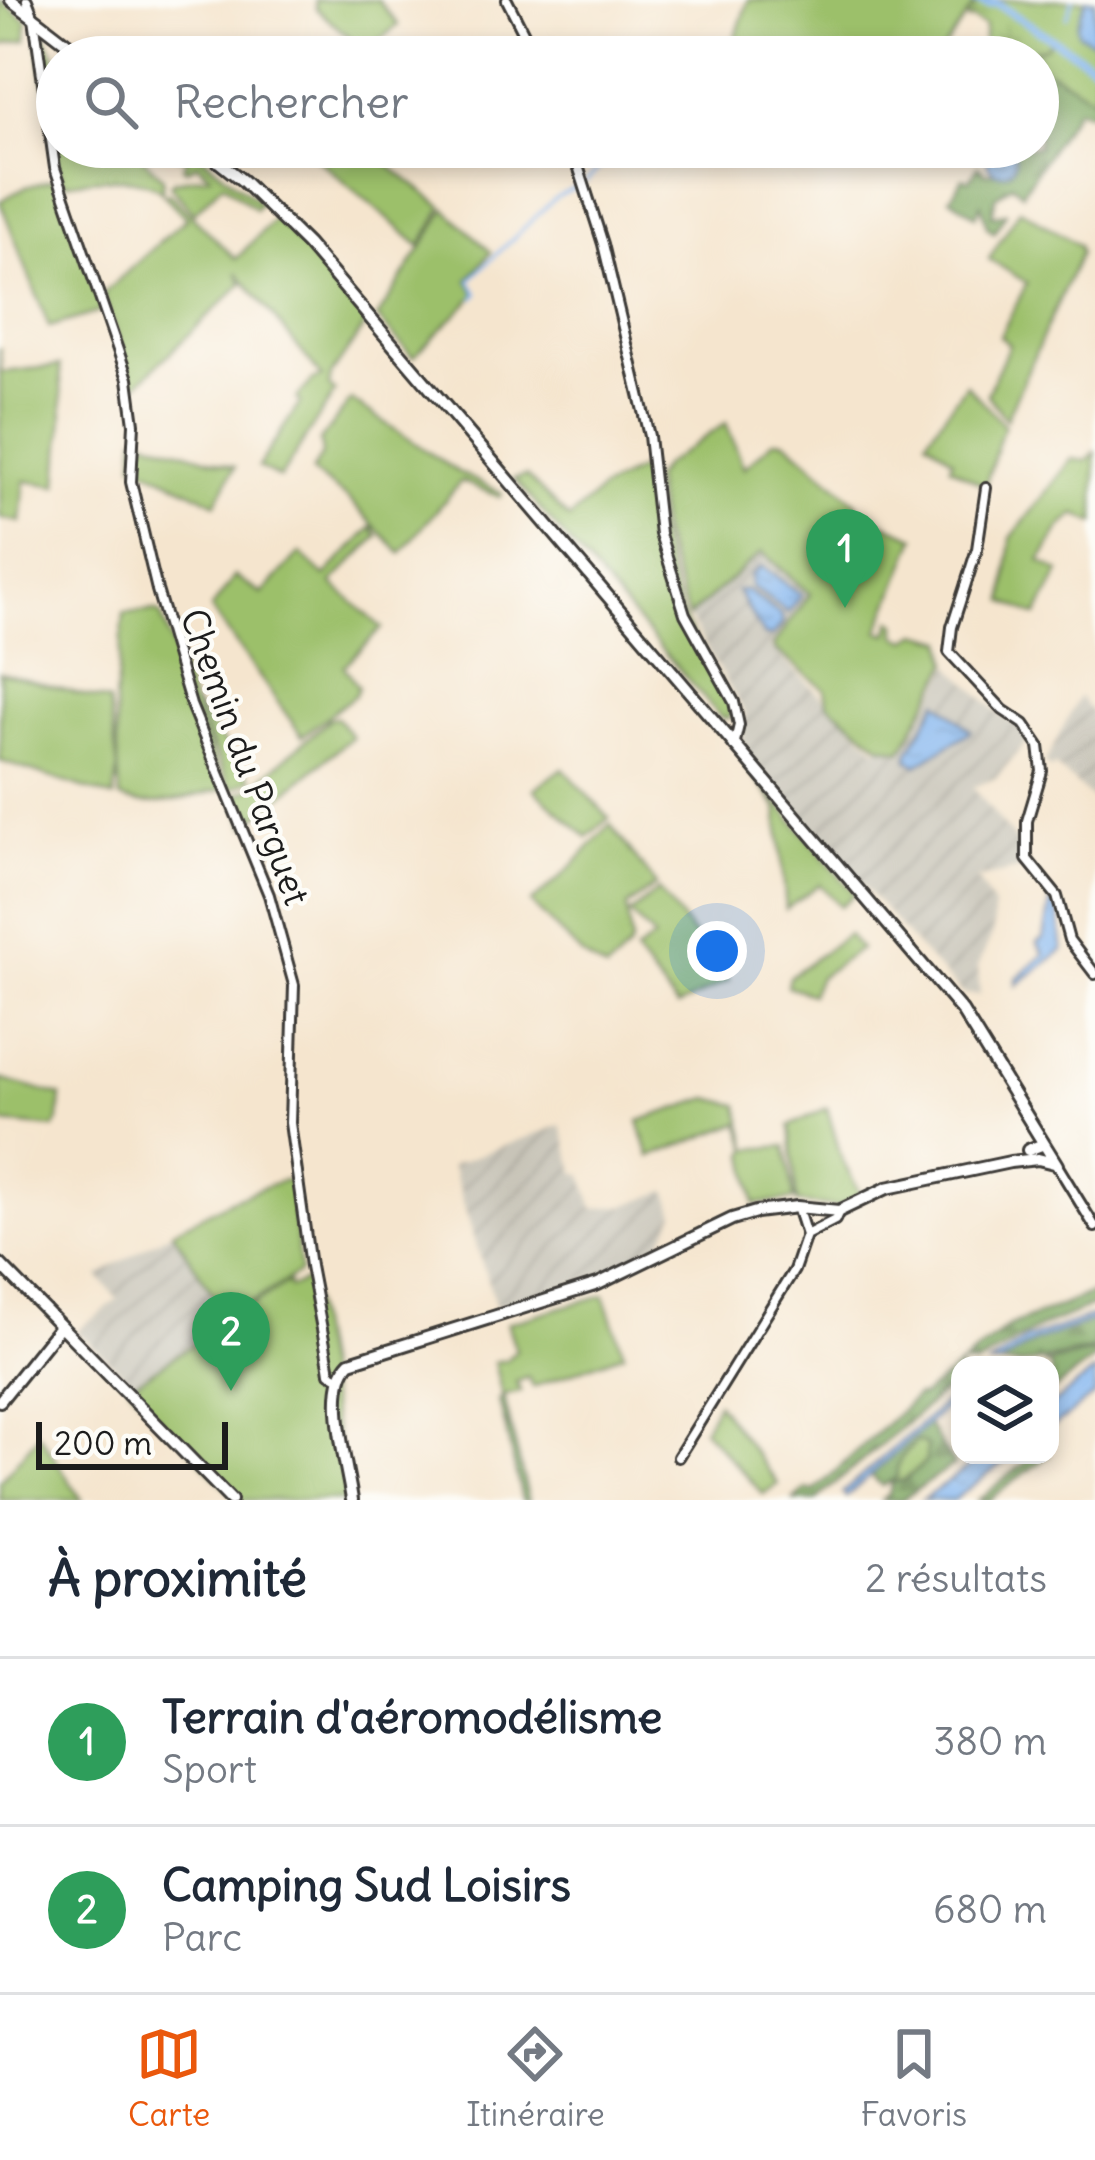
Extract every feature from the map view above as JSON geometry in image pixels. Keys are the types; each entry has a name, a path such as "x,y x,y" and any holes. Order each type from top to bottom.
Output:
{"street":[{"path":"11,0 58,36"},
{"name":"Chemin du Parguet","path":"27,0 37,36"},
{"path":"507,0 525,36"},
{"name":"Chemin du Parguet","path":"55,168 114,333 133,402 131,482 190,705 269,895 294,985 290,1123 330,1373 339,1378"},
{"path":"227,168 307,244 962,1011 1094,1223"},
{"path":"579,168 603,244 649,436 659,534 685,614 734,702 739,724 734,747"},
{"path":"986,488 977,549 952,627 950,652 1003,710 1030,731 1039,746 1042,771 1027,821 1027,859 1057,896 1069,940 1095,974"},
{"path":"1027,1155 1034,1127"},
{"path":"352,1500 337,1406 339,1378 350,1362 598,1284 732,1220 778,1207 839,1211 879,1190 1010,1162 1045,1145"},
{"path":"1027,1155 1057,1165"},
{"path":"678,1457 800,1260 806,1235 797,1207"},
{"path":"806,1235 835,1220 839,1211"},
{"path":"0,1264 231,1500"},
{"path":"0,1401 60,1326"},
{"path":"22,1373 57,1346 73,1341"}],"shaded area":[{"path":"761,551 810,594 770,647 877,749 904,750 951,665 1000,715 1020,727 1028,740 996,778 973,787 1030,867 977,879 993,906 993,932 978,967 980,995 963,994 927,958 749,756 742,740 745,714 688,617"},
{"path":"1079,696 1095,717 1095,801 1054,765 1051,769 1045,763"},
{"path":"561,1125 576,1173 583,1175 594,1208 624,1206 667,1191 676,1213 660,1243 604,1274 496,1307 451,1165"},
{"path":"172,1231 228,1317 133,1383 77,1331 118,1300 98,1276"}],"green space":[{"path":"0,0 27,20 26,40 0,45"},
{"path":"315,0 378,0 398,25 384,36 348,36 316,9"},
{"path":"748,0 1095,0 1095,98 1059,77 1059,36 1004,36 973,7 953,36 736,36"},
{"path":"976,4 997,6 1045,36 984,36 985,26 967,16"},
{"path":"1059,77 1095,98 1095,115 1077,108 1059,136"},
{"path":"59,168 153,168 163,178 162,192 129,179 64,183"},
{"path":"202,168 217,168 260,203 255,209 223,183 194,213 170,185 210,175"},
{"path":"328,168 392,168 443,207 420,246"},
{"path":"977,168 986,173 1038,168 1022,193 1012,184 996,197 992,215 1006,213 994,233 987,227 981,204 976,216 950,198"},
{"path":"55,179 103,311 49,327 0,201"},
{"path":"169,193 236,259 276,217 368,321 331,375 329,386 335,392 280,478 258,467 300,403 296,399 322,377 237,272 242,284 134,387 103,294 186,218 164,195"},
{"path":"446,209 491,252 468,280 477,294 413,357 377,318"},
{"path":"1020,209 1078,245 1080,253 1006,419 987,394 1009,345 1000,336 1027,283 989,259"},
{"path":"0,347 1,372 60,366 63,416 58,486 25,481 21,522 0,518"},
{"path":"966,384 1004,425 985,486 950,466 953,459 927,439"},
{"path":"351,400 458,472 502,493 500,497 461,481 401,553 348,499 312,472 322,454 320,441"},
{"path":"726,423 744,468 774,440 786,441 856,502 860,514 916,537 879,631 888,634 892,620 897,623 897,635 907,640 918,633 945,640 949,663 902,750 881,746 827,703 825,689 776,651 773,646 810,594 762,552 688,617 662,536 654,478 664,465"},
{"path":"136,436 235,467 216,503 134,463"},
{"path":"1095,452 1095,523 1076,514 1060,528 1041,561 1060,572 1037,616 1005,601 1011,538 1072,459 1087,461"},
{"path":"647,465 658,536 682,617 732,705 730,718 721,718 514,479 526,476 569,519 601,490"},
{"path":"372,527 378,536 332,583 382,628 344,666 358,687 355,695 302,736 211,609 235,576 262,594 300,553 325,576"},
{"path":"156,611 224,789 144,804 120,798 115,701 124,613"},
{"path":"0,672 109,702 118,769 114,798 0,761"},
{"path":"194,704 252,779 231,789"},
{"path":"331,718 337,718 352,737 246,826 234,795 251,788"},
{"path":"748,767 855,894 840,906 820,884 786,909 777,807"},
{"path":"563,768 609,818 587,837 534,789"},
{"path":"610,824 656,885 627,907 631,943 606,971 582,955 531,903"},
{"path":"658,890 729,980 677,1007 635,953 654,938 630,914"},
{"path":"848,934 860,949 819,977 811,994 787,986 789,977"},
{"path":"0,1079 61,1096 54,1128 0,1123"},
{"path":"709,1098 739,1105 749,1149 740,1123 650,1157 639,1121"},
{"path":"827,1108 842,1160 861,1195 837,1207 797,1203 790,1126"},
{"path":"786,1146 794,1200 755,1204 746,1155 749,1149"},
{"path":"291,1181 300,1272 228,1317 172,1231 233,1199"},
{"path":"308,1279 347,1500 238,1500 129,1386 288,1282 290,1288"},
{"path":"1095,1292 1095,1305 1035,1330 992,1356 972,1356 1009,1326"},
{"path":"604,1295 624,1353 533,1387 528,1377 516,1382 521,1392 502,1396 494,1362 506,1360 516,1350 507,1323"},
{"path":"1095,1320 1095,1349 1059,1357 1012,1356 1036,1341"},
{"path":"1095,1352 1095,1359 1059,1386 1059,1360"},
{"path":"951,1373 951,1386 816,1500 794,1500 806,1489 814,1491 916,1396"},
{"path":"504,1398 529,1500 522,1500 499,1400"},
{"path":"717,1403 778,1484 763,1494 703,1429"},
{"path":"928,1424 954,1465 901,1500 882,1500 892,1483 905,1480 926,1462 927,1446 917,1441 900,1461 897,1477 882,1486 871,1475"},
{"path":"39,1434 82,1500 0,1500 0,1481"},
{"path":"917,1441 927,1446 926,1462 904,1480 889,1483 896,1477 897,1462"},
{"path":"1024,1464 1037,1464 989,1500 978,1500"}],"water":[{"path":"1086,0 1095,0 1095,43 1079,34 1077,26"},
{"path":"761,566 802,595 788,613 752,587 750,575"},
{"path":"746,590 781,615 783,623 772,636 764,636 737,591"},
{"path":"938,701 971,731 917,765 908,759 909,752"},
{"path":"1051,899 1059,913 1063,950 1017,985 1017,978 1044,954 1037,943 1044,938"},
{"path":"1095,1315 1095,1320 1036,1341 1012,1356 1002,1356 1027,1339"},
{"path":"1095,1371 1095,1395 1059,1422 1059,1399"},
{"path":"951,1397 951,1403 846,1497 842,1493"},
{"path":"973,1464 1003,1464 953,1500 922,1500"}],"waterway":[{"path":"973,0 996,3 1048,36"},
{"path":"1067,17 1073,0"},
{"path":"1059,43 1095,66"},
{"path":"586,182 599,168"},
{"path":"474,298 478,294 470,280 555,198 577,187"}],"place":[{"name":"Terrain d'aéromodélisme","path":"845,608"},
{"name":"Camping Sud Loisirs","path":"231,1391"}]}
